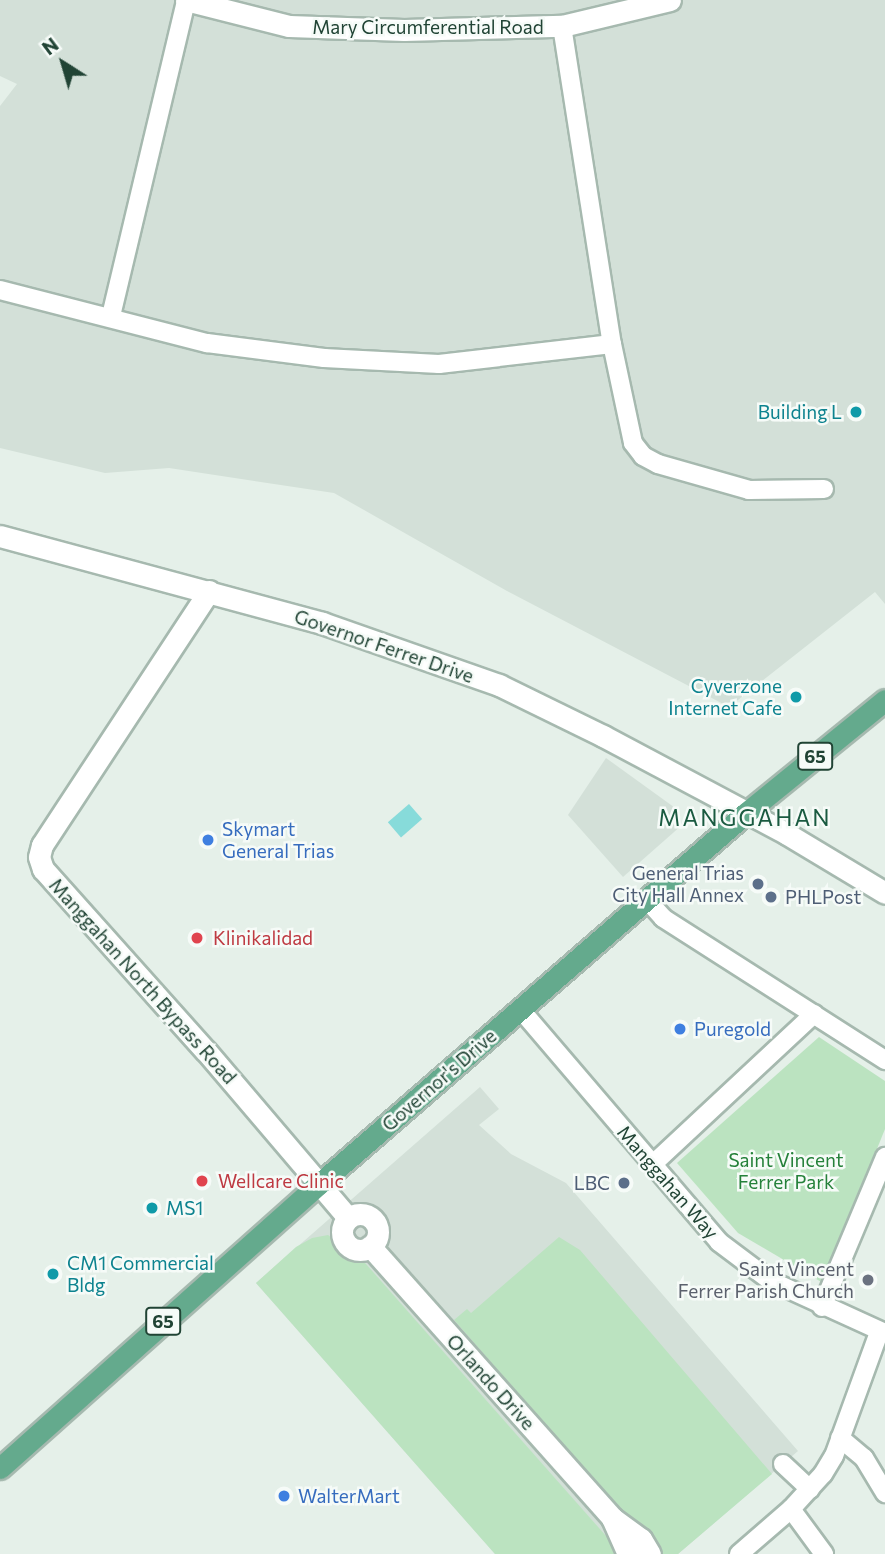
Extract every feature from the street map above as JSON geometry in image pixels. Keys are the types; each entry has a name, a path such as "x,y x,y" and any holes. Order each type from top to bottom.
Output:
{"main road":[{"name":"Governor's Drive","path":"0,1468 319,1184 746,813 885,701"}],"street":[{"name":"Mary Circumferential Road","path":"186,0 289,26 404,30 562,26 670,0"},
{"path":"111,316 186,0"},
{"path":"562,26 612,344 633,443 643,456 682,474 749,490 824,489"},
{"path":"0,290 111,316 207,343 324,358 439,364 612,344"},
{"name":"Governor Ferrer Drive","path":"0,536 322,623 499,685 603,736 787,834 885,893"},
{"name":"Manggahan North Bypass Road","path":"209,591 41,845 39,857 43,869 319,1184"},
{"path":"647,900 663,918 885,1060"},
{"name":"Manggahan Way","path":"521,1010 719,1242 771,1281 881,1336"},
{"path":"653,1164 814,1014"},
{"path":"822,1307 885,1157"},
{"name":"Orlando Drive","path":"319,1184 348,1218 342,1231 347,1244 360,1250 370,1246 612,1518 641,1539 650,1554"},
{"path":"739,1554 791,1509 810,1489 834,1456 881,1336"},
{"path":"841,1438 864,1458 885,1493"},
{"path":"783,1464 810,1489"},
{"path":"791,1509 824,1554"},
{"name":"Orlando Drive","path":"612,1518 628,1554"}],"shaded area":[{"path":"0,0 885,0 885,604 875,592 729,707 507,591 334,493 169,468 105,473 0,448 0,106 17,84 0,76"},
{"path":"606,758 678,810 682,825 623,877 568,815"},
{"path":"480,1087 499,1109 479,1125 511,1154 566,1183 798,1451 678,1554 495,1554 256,1283"}],"green space":[{"name":"Saint Vincent Ferrer Park","path":"819,1037 885,1081 885,1129 823,1283 738,1233 677,1163"},
{"path":"328,1235 366,1264 614,1545 615,1554 495,1554 256,1283 296,1247 312,1238"},
{"path":"559,1237 580,1250 772,1474 678,1554 659,1554 454,1320 467,1309 471,1313"}],"water":[{"path":"409,804 422,819 401,837 388,822"}],"place":[{"name":"Building L","path":"856,412"},
{"name":"Cyverzone Internet Cafe","path":"796,697"},
{"name":"Skymart General Trias","path":"208,840"},
{"name":"General Trias City Hall Annex","path":"758,884"},
{"name":"PHLPost","path":"771,897"},
{"name":"Klinikalidad","path":"197,938"},
{"name":"Puregold","path":"680,1029"},
{"name":"Wellcare Clinic","path":"202,1181"},
{"name":"LBC","path":"624,1183"},
{"name":"MS1","path":"152,1208"},
{"name":"CM1 Commercial Bldg","path":"53,1274"},
{"name":"Saint Vincent Ferrer Parish Church","path":"868,1280"},
{"name":"WalterMart","path":"284,1496"}],"district":[{"name":"MANGGAHAN","path":"745,817"}]}
